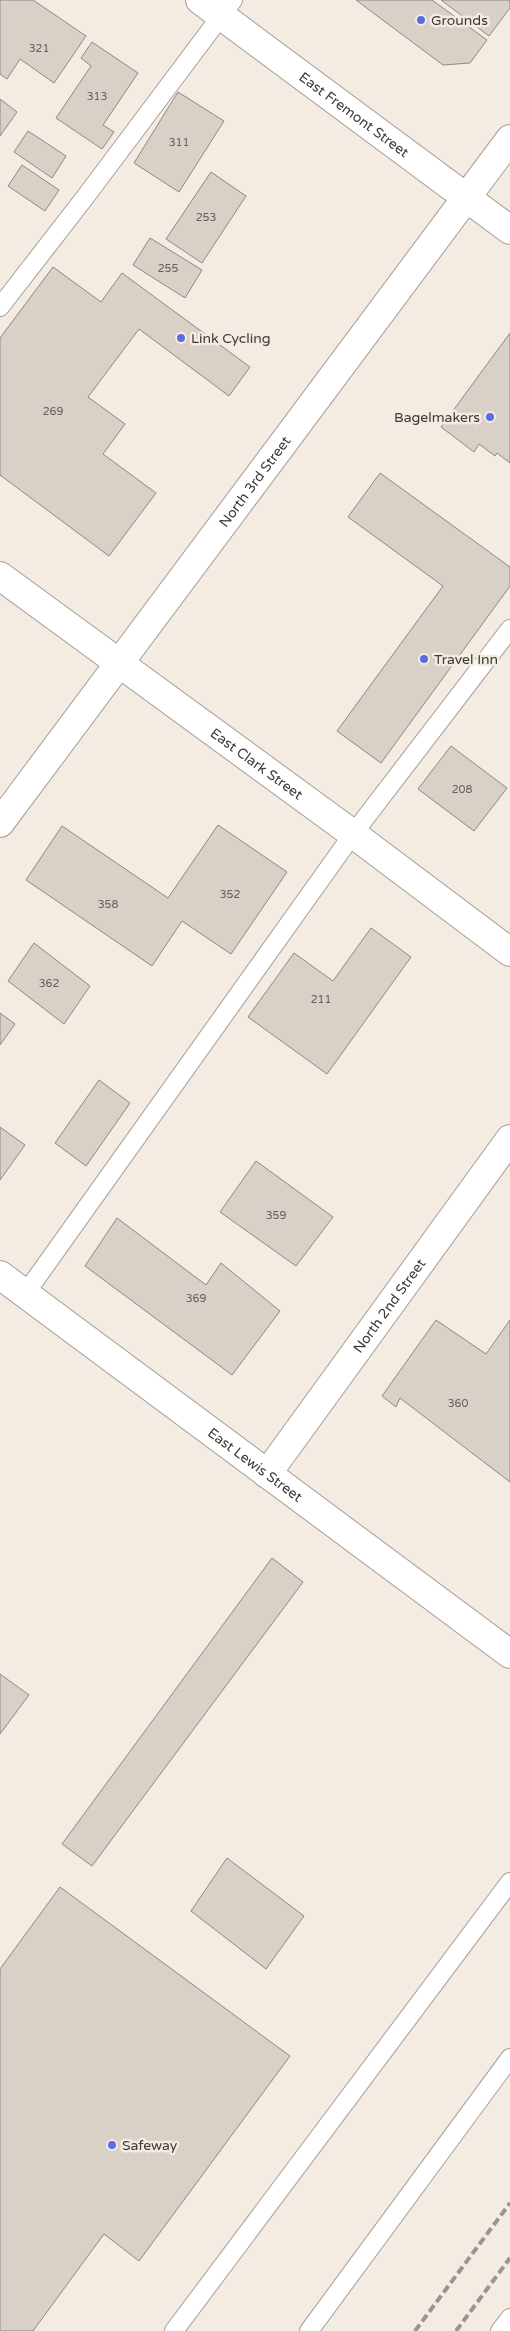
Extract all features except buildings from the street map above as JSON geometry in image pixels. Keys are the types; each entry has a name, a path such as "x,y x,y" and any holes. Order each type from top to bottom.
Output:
{"street":[{"name":"East Fremont Street","path":"200,0 228,8 510,230"},
{"name":"North 3rd Street","path":"0,823 510,139"},
{"name":"East Clark Street","path":"0,576 353,834 510,952"},
{"name":"North 2nd Street","path":"268,1474 510,1139"},
{"name":"East Lewis Street","path":"0,1275 508,1649"}],"lane":[{"path":"0,306 228,8"},
{"path":"25,1294 353,834 510,629"},
{"path":"174,2331 510,1882"},
{"path":"309,2331 510,2058"},
{"path":"500,2331 510,2318"}],"railway":[{"path":"415,2331 510,2203"},
{"path":"456,2331 510,2258"}],"place":[{"name":"Grounds","path":"421,20"},
{"name":"Link Cycling","path":"181,338"},
{"name":"Bagelmakers","path":"490,417"},
{"name":"Travel Inn","path":"424,659"},
{"name":"Safeway","path":"112,2145"}]}
